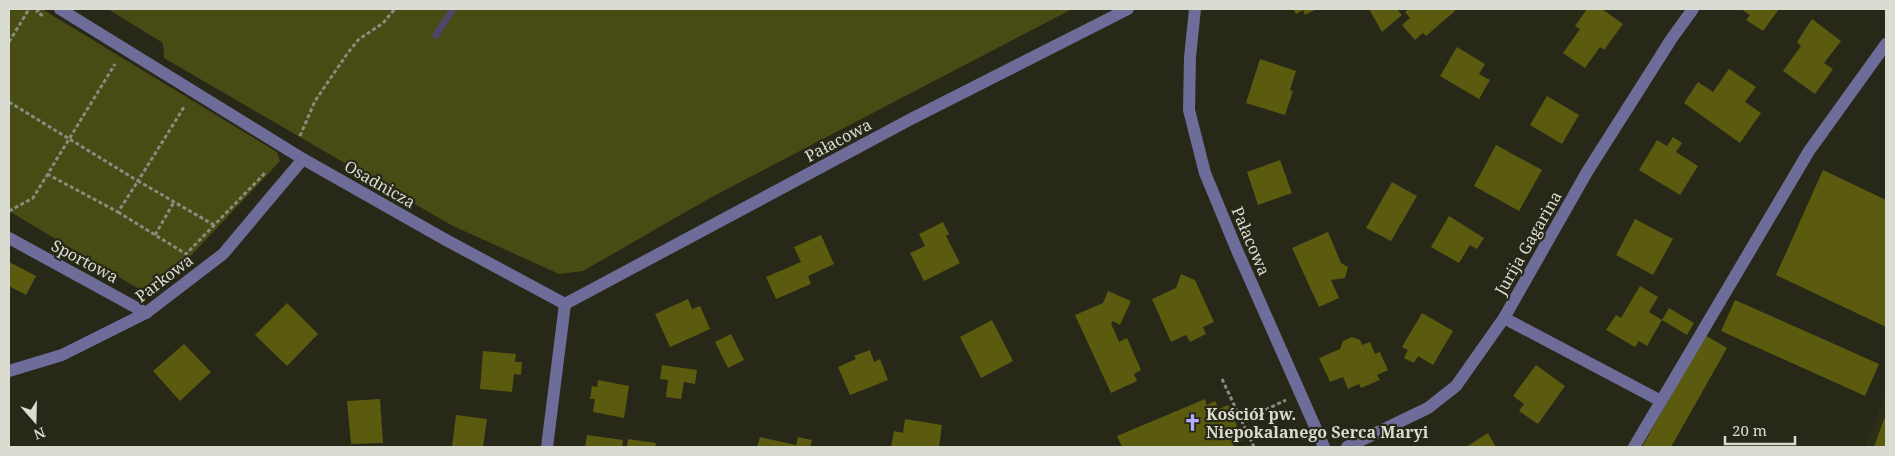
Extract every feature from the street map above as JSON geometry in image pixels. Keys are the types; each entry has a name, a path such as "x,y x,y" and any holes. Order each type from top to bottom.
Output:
{"street":[{"name":"Osadnicza","path":"60,9 298,156 446,240 565,304"},
{"name":"Pałacowa","path":"565,304 911,119 1128,9"},
{"name":"Pałacowa","path":"1195,9 1190,56 1189,110 1205,173 1324,447"},
{"name":"Jurija Gagarina","path":"1346,447 1428,408 1456,386 1504,318 1587,172 1672,38 1693,9"},
{"path":"1634,447 1808,151 1886,44"},
{"name":"Parkowa","path":"9,371 62,355 146,313 223,254 298,156"},
{"name":"Sportowa","path":"9,238 146,313"},
{"path":"547,447 565,304"},
{"path":"1504,318 1661,401"}],"path":[{"path":"9,42 30,9 37,12"},
{"path":"298,156 304,124 315,100 358,40 383,23 394,9"},
{"path":"9,211 33,198 117,61"},
{"path":"9,102 138,182 214,226"},
{"path":"118,212 187,103"},
{"path":"47,174 118,212 186,254 270,167"},
{"path":"155,235 174,202"},
{"path":"1222,379 1254,447"},
{"path":"1242,421 1300,393"}],"shaded area":[{"path":"9,9 42,9 277,152 280,161 152,297 9,211"},
{"path":"108,9 1072,9 710,198 583,271 559,274 451,225 164,58 163,43"},
{"path":"1885,395 1886,447 1864,447"}],"building":[{"path":"1293,9 1317,9 1305,15 1303,10 1296,14"},
{"path":"1369,9 1397,9 1402,15 1382,32"},
{"path":"1409,9 1453,9 1455,11 1426,36 1423,33 1415,40 1402,25 1410,18 1405,12"},
{"path":"1587,9 1602,9 1623,24 1604,50 1600,47 1585,68 1563,53 1580,29 1575,26"},
{"path":"1741,9 1779,9 1763,31 1746,20 1750,15"},
{"path":"1812,19 1841,41 1824,63 1833,69 1815,94 1783,71 1801,46 1797,42"},
{"path":"1457,47 1485,64 1479,74 1490,80 1479,99 1440,76"},
{"path":"1260,59 1296,71 1290,90 1293,91 1285,115 1246,103"},
{"path":"1729,69 1756,87 1745,102 1761,113 1740,143 1684,103 1698,82 1713,92"},
{"path":"1547,96 1579,115 1562,144 1530,125"},
{"path":"1673,137 1682,143 1676,152 1698,166 1680,195 1639,170 1657,140 1667,146"},
{"path":"1496,145 1542,170 1519,211 1474,186"},
{"path":"1280,160 1292,193 1258,205 1247,172"},
{"path":"1823,170 1886,200 1886,327 1776,275"},
{"path":"1392,182 1417,196 1391,241 1366,228"},
{"path":"1449,216 1484,238 1477,249 1470,245 1459,263 1431,247"},
{"path":"1635,219 1673,239 1653,275 1616,255"},
{"path":"943,222 949,234 946,236 960,263 924,281 910,253 925,246 919,234"},
{"path":"1328,232 1341,263 1348,267 1345,278 1331,280 1339,298 1319,307 1292,248"},
{"path":"821,235 834,264 808,276 811,284 776,299 766,277 801,262 794,247"},
{"path":"9,262 36,276 26,295 9,286"},
{"path":"1181,274 1195,280 1214,322 1203,327 1206,334 1190,342 1186,335 1171,342 1152,299 1176,288"},
{"path":"1640,286 1658,297 1649,312 1662,320 1647,346 1639,341 1635,347 1606,330 1616,315 1621,318"},
{"path":"1108,291 1131,301 1120,325 1113,321 1111,323 1119,342 1127,338 1141,370 1134,374 1137,381 1111,393 1075,315 1103,303"},
{"path":"688,299 692,309 700,306 710,329 670,347 655,314"},
{"path":"1735,300 1879,364 1865,396 1721,331"},
{"path":"287,303 318,334 287,366 255,335"},
{"path":"1669,308 1694,323 1687,335 1662,320"},
{"path":"1422,313 1453,331 1433,365 1418,356 1414,363 1404,358 1408,350 1402,347"},
{"path":"992,320 1013,361 981,378 960,337"},
{"path":"731,334 744,360 728,368 715,342"},
{"path":"1705,335 1727,348 1671,447 1642,447"},
{"path":"1352,337 1360,340 1362,345 1370,342 1375,354 1380,352 1388,370 1377,375 1380,380 1361,388 1359,384 1348,389 1343,377 1330,382 1319,358 1340,349 1343,341"},
{"path":"184,344 211,372 180,401 153,371"},
{"path":"870,350 874,362 880,359 888,380 850,395 838,367 856,359 854,356"},
{"path":"483,351 516,354 515,362 522,362 521,375 514,374 512,392 480,389"},
{"path":"662,365 697,370 695,384 684,382 681,399 666,397 668,380 660,379"},
{"path":"1536,365 1565,386 1538,424 1519,411 1524,404 1513,396"},
{"path":"598,380 629,386 624,418 593,412 595,399 590,399 592,386 597,387"},
{"path":"380,399 383,443 351,444 347,401"},
{"name":"Kościół pw. Niepokalanego Serca Maryi","path":"1205,399 1207,405 1215,401 1219,409 1228,405 1243,440 1233,444 1235,447 1122,447 1117,436"},
{"path":"456,415 487,419 483,447 452,447"},
{"path":"905,419 942,425 939,447 891,447 894,431 903,433"},
{"path":"1884,419 1886,419 1886,447 1874,447"},
{"path":"1488,433 1496,447 1466,447"},
{"path":"587,435 623,440 622,447 585,447"},
{"path":"760,437 796,445 798,437 812,440 810,447 757,447"},
{"path":"628,439 656,443 655,447 627,447"}],"waterway":[{"path":"436,35 453,9"}],"place":[{"name":"Kościół pw. Niepokalanego Serca Maryi","path":"1192,423"}]}
